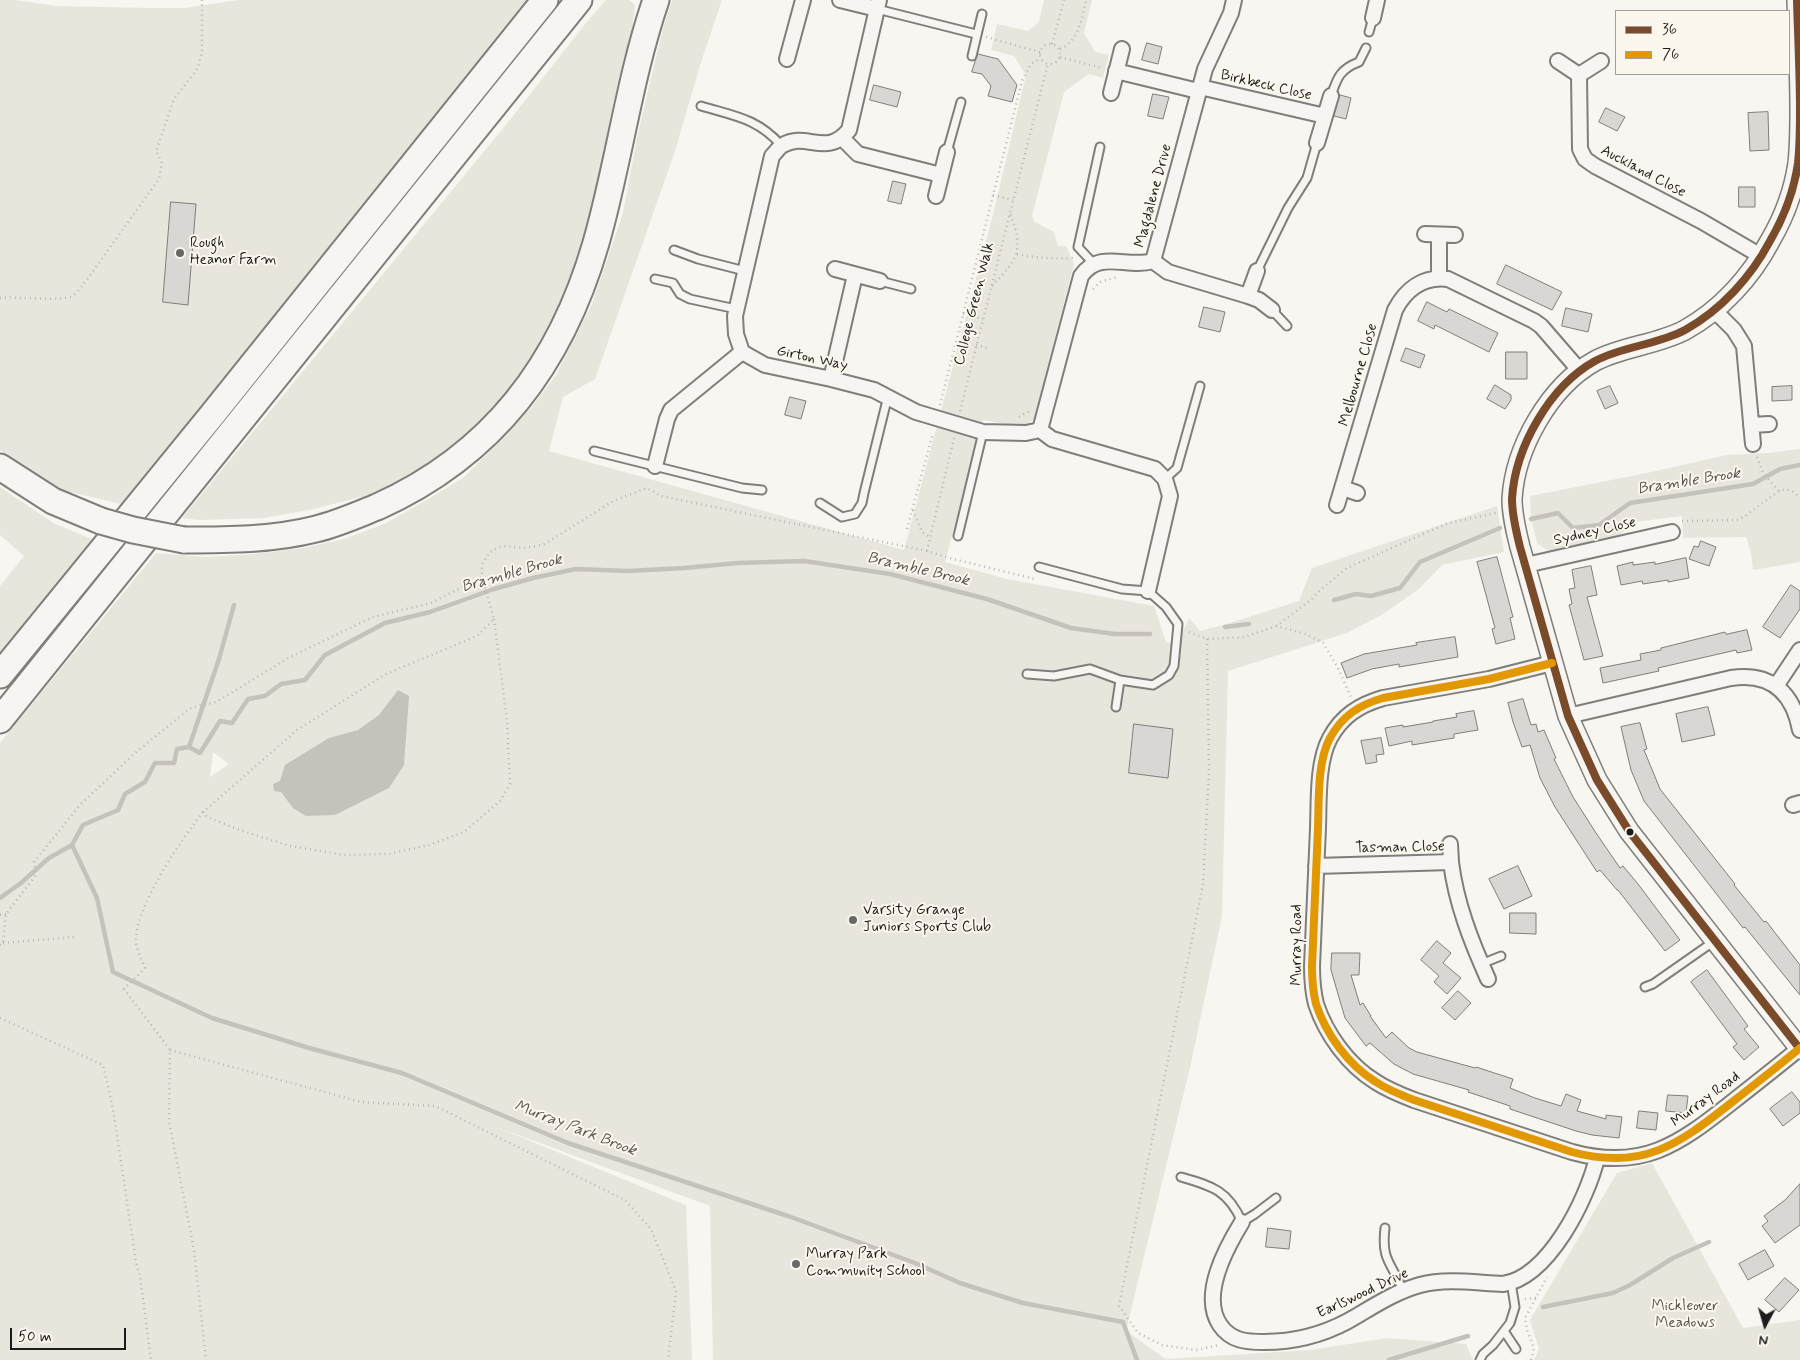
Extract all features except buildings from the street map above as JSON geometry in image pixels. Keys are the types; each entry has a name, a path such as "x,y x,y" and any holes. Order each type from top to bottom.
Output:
{"highway":[{"path":"0,675 546,0"},
{"path":"0,720 579,0"},
{"path":"0,467 53,501 101,521 184,540 256,539 317,529 363,513 403,495 439,473 465,453 519,400 541,368 563,330 582,284 605,209 641,51 656,0"}],"street":[{"path":"787,59 803,0"},
{"path":"655,466 667,418 671,410 742,352 736,334 736,309 772,156 782,145 793,140 831,144 842,138 849,130 878,5 840,0"},
{"name":"Magdalene Drive","path":"1090,266 1104,261 1148,263 1205,69 1231,14 1234,0"},
{"path":"1373,18 1377,0"},
{"path":"1797,0 1800,151 1795,181 1794,208 1744,280 1714,310 1683,331 1595,361 1580,371 1556,395 1533,429 1517,470 1512,499 1513,512 1552,662 1568,716 1588,764 1629,830 1800,1049"},
{"path":"1111,93 1122,49"},
{"path":"1558,61 1579,75 1601,61"},
{"name":"Birkbeck Close","path":"1116,71 1325,116"},
{"name":"Auckland Close","path":"1579,75 1580,150 1584,159 1701,221 1761,256"},
{"name":"Birkbeck Close","path":"1317,143 1331,96"},
{"path":"842,138 858,154 941,175"},
{"path":"936,196 947,152"},
{"path":"1425,234 1455,235"},
{"path":"1440,235 1439,278 1448,279 1534,321 1541,326 1580,371"},
{"path":"1148,263 1168,272 1260,300 1272,310"},
{"path":"1090,266 1081,276 1040,430 1052,439 1155,469 1165,479 1170,496 1148,590"},
{"path":"835,269 854,276 880,281"},
{"path":"1248,296 1257,271"},
{"path":"831,379 854,276"},
{"name":"Melbourne Close","path":"1337,505 1395,310 1401,299 1418,283 1439,278"},
{"path":"1714,310 1734,330 1744,346 1753,444"},
{"name":"Girton Way","path":"742,352 765,365 874,390 916,412 957,424 989,432 1026,433 1040,430"},
{"path":"1751,425 1769,424"},
{"path":"1343,488 1357,493"},
{"name":"Sydney Close","path":"1526,564 1672,532"},
{"path":"1776,686 1800,650"},
{"name":"Murray Road","path":"1552,662 1489,679 1367,702 1346,717 1330,738 1322,762 1312,966 1314,994 1321,1014 1335,1042 1355,1066 1374,1082 1414,1100 1572,1152 1596,1158 1633,1157 1667,1148 1680,1142 1800,1049"},
{"path":"1568,716 1742,677 1765,680 1776,686 1786,695 1792,705 1800,730"},
{"path":"1450,844 1451,862"},
{"name":"Tasman Close","path":"1316,866 1451,862 1460,907 1470,937 1488,979"},
{"path":"1511,1282 1528,1273 1551,1252 1584,1197 1590,1183 1596,1158"},
{"path":"1237,1339 1226,1332 1219,1322 1214,1312 1213,1296 1223,1256 1242,1222"},
{"name":"Earlswood Drive","path":"1237,1339 1256,1342 1280,1341 1316,1334 1346,1322 1403,1291 1421,1285 1436,1282 1511,1282"}],"lane":[{"path":"878,5 976,34"},
{"path":"972,56 982,14"},
{"path":"1370,32 1373,18"},
{"name":"Birkbeck Close","path":"1331,96 1337,78 1347,66 1359,62 1366,48"},
{"path":"947,152 961,102"},
{"path":"700,106 753,121 772,134 782,145"},
{"name":"Birkbeck Close","path":"1257,271 1288,208 1307,178 1317,143"},
{"path":"1090,266 1078,247 1100,147"},
{"path":"674,250 698,259 745,271"},
{"path":"655,279 673,282 680,294 690,299 736,309"},
{"path":"880,281 911,289"},
{"path":"1272,310 1287,326"},
{"path":"1165,479 1177,468 1200,386"},
{"path":"820,503 842,516 855,514 862,503 888,396"},
{"path":"958,536 989,432"},
{"path":"594,450 742,488 762,490"},
{"path":"1027,674 1054,676 1090,669 1120,680 1153,685 1169,675 1174,666 1178,624 1166,608 1148,590 1122,589 1038,567"},
{"path":"1116,707 1120,680"},
{"path":"1645,987 1653,984 1716,940"},
{"path":"1482,964 1501,956"},
{"path":"1181,1177 1206,1185 1229,1198 1242,1222 1276,1198"},
{"path":"1385,1228 1383,1244 1386,1261 1399,1280 1403,1291"},
{"path":"1480,1360 1510,1323 1515,1307 1511,1282"},
{"path":"1504,1331 1516,1349"}],"path":[{"path":"0,298 14,296 61,299 72,296 83,285 159,179 162,163 156,152 174,99 198,68 202,52 202,0"},
{"path":"1059,50 1065,47 1078,31 1086,0"},
{"path":"1052,44 1062,1"},
{"path":"976,34 1040,52"},
{"path":"1047,44 1052,44 1059,50 1060,57 1056,62 1048,63 1042,58 1040,52 1047,44"},
{"path":"1060,57 1116,71"},
{"path":"907,529 1022,81 1031,64 1042,58"},
{"name":"College Green Walk","path":"482,577 482,564 490,552 502,546 523,548 544,545 615,500 647,488 661,496 927,551 976,345 1048,63"},
{"path":"993,195 1013,200"},
{"path":"991,287 1007,270 1017,254 1017,230 1010,214"},
{"path":"1017,254 1055,259 1074,258 1090,266"},
{"path":"1090,291 1100,282 1127,273 1148,263"},
{"path":"963,314 983,319"},
{"path":"976,345 988,348"},
{"path":"989,432 1036,406 1050,395"},
{"path":"1764,473 1779,491"},
{"path":"1672,532 1676,522 1738,520 1779,491 1786,489 1800,498"},
{"path":"913,508 922,532 930,537"},
{"path":"1186,631 1207,639 1245,637 1276,626 1312,599 1347,568 1448,523 1486,514 1513,512"},
{"path":"75,937 1,944 6,914 36,875 34,862 80,805 134,754 189,709 198,704 209,705 218,701 288,658 373,618 430,603 482,577 494,618 507,721 510,784 500,801 464,832 429,845 389,854 344,855 281,843 237,829 207,817 203,812"},
{"path":"494,618 477,636 386,674 297,730 203,812 182,838 142,912 135,940 145,968 124,990 170,1050 361,1102 435,1106 625,1200 651,1229 676,1291 668,1360"},
{"path":"1276,626 1306,634 1323,643 1337,666 1357,708"},
{"path":"1207,639 1209,771 1203,884 1119,1306 1138,1333 1162,1346 1196,1350 1237,1339"},
{"path":"0,916 6,914"},
{"path":"0,1018 103,1065 113,1109 136,1262 140,1276 151,1360"},
{"path":"170,1050 169,1121 194,1250 206,1360"},
{"path":"1531,1360 1534,1348 1527,1330 1525,1318 1556,1262 1551,1252"}],"shaded area":[{"path":"0,0 57,6 185,8 238,0 529,0 266,329 156,463 125,505 58,489 20,466 0,450"},
{"path":"606,0 629,0 635,5 632,30 613,105 601,172 585,235 567,292 533,355 506,393 480,421 447,450 410,475 376,493 314,509 264,518 200,520 182,518 505,126"},
{"path":"672,0 722,0 702,59 675,151 595,379 563,397 549,451 904,550 993,215 1026,75 1014,56 991,50 997,24 1028,31 1039,22 1044,0 1092,0 1084,33 1095,52 1109,55 1103,78 1089,74 1064,92 1032,216 1035,222 1054,232 1058,246 1066,246 1074,264 1034,419 1023,427 983,420 945,562 1007,579 1154,606 1166,642 1177,644 1189,618 1200,631 1299,601 1312,568 1497,506 1504,552 1442,565 1419,589 1383,614 1347,633 1228,671 1222,916 1191,1063 1126,1331 1166,1359 1310,1350 1387,1338 1466,1344 1473,1360 713,1360 710,1206 494,1126 686,1205 692,1360 0,1360 0,743 156,553 205,557 255,554 303,548 344,539 386,523 463,478 531,408 556,375 592,304 623,213 638,133 663,28","holes":["213,752 229,764 210,777"]},
{"path":"1800,449 1800,562 1753,570 1751,553 1746,537 1683,538 1682,516 1635,522 1614,540 1550,552 1537,543 1531,519 1530,496 1727,455"},
{"path":"0,487 55,524 92,539 0,655 0,586 24,556 0,535"},
{"path":"398,690 409,696 404,765 389,788 335,815 306,816 293,808 281,792 274,791 273,784 280,781 285,765 329,738 358,730 379,715"},
{"path":"1652,1163 1743,1328 1800,1320 1800,1360 1534,1360 1539,1349 1530,1320 1617,1173"}],"waterway":[{"name":"Bramble Brook","path":"1531,519 1558,513 1573,528 1599,525 1630,503 1753,484 1780,469 1800,465"},
{"name":"Bramble Brook","path":"1334,600 1356,594 1371,596 1400,588 1420,562 1500,528"},
{"name":"Bramble Brook","path":"0,898 21,883 49,858 72,845 83,825 118,810 125,794 145,782 155,763 174,763 177,749 189,747 200,753 220,721 232,723 248,699 265,696 281,684 305,680 325,655 385,623 430,612 494,589 533,578 576,569 628,571 738,563 804,561 890,574 987,599 1071,628 1115,634 1150,634"},
{"path":"189,747 219,659 234,605"},
{"name":"Bramble Brook","path":"1225,627 1249,624"},
{"name":"Murray Park Brook","path":"72,845 97,898 113,972 212,1018 309,1048 402,1073 568,1143 791,1217 915,1263 960,1283 1023,1303 1123,1322 1137,1360"},
{"name":"Murray Park Brook","path":"1543,1307 1613,1293 1630,1285 1673,1258 1709,1242"},
{"name":"Murray Park Brook","path":"1389,1360 1468,1336"}],"transit line":[{"name":"36","path":"1797,0 1800,110 1798,163 1788,203 1770,241 1744,280 1711,313 1674,335 1617,352 1595,361 1563,386 1538,420 1528,439 1520,459 1512,499 1513,517 1520,547 1568,716 1597,780 1629,831 1800,1049"},
{"name":"76","path":"1552,663 1489,679 1374,701 1352,712 1340,723 1330,738 1323,758 1320,782 1312,966 1316,1004 1320,1015 1339,1048 1366,1075 1381,1085 1414,1100 1572,1152 1597,1157 1619,1158 1639,1156 1676,1142 1712,1118 1800,1048"}],"place":[{"name":"Rough Heanor Farm","path":"180,253"},
{"name":"Varsity Grange Juniors Sports Club","path":"853,920"},
{"name":"Murray Park Community School","path":"796,1264"}],"park label":[{"name":"Mickleover Meadows","path":"1685,1316"}]}
